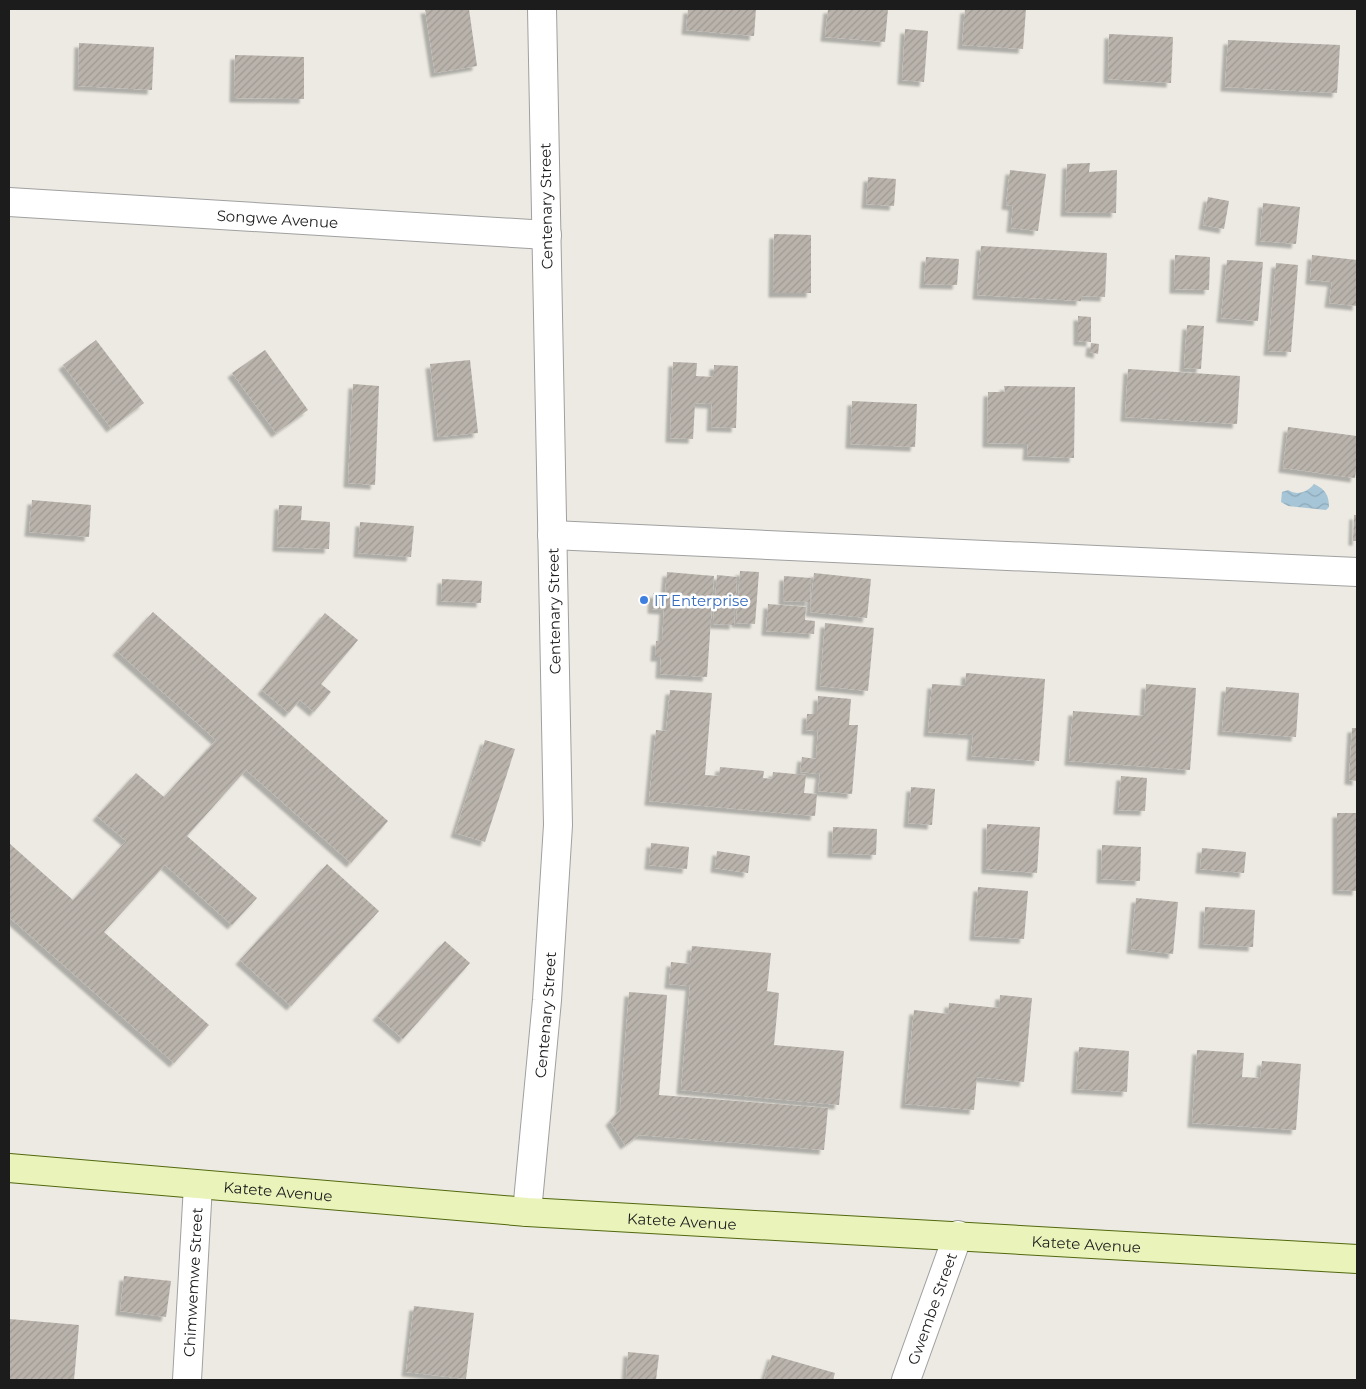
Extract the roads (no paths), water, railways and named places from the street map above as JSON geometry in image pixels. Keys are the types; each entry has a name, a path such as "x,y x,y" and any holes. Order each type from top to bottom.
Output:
{"street":[{"name":"Centenary Street","path":"527,1212 547,1000 558,825 542,9"},
{"name":"Songwe Avenue","path":"9,202 547,235"},
{"path":"552,535 1357,572"},
{"name":"Katete Avenue","path":"9,1168 527,1212 1357,1259"},
{"name":"Chimwemwe Street","path":"187,1380 198,1185"},
{"name":"Gwembe Street","path":"906,1380 958,1235"}],"water":[{"path":"1314,484 1324,490 1327,496 1329,507 1326,510 1288,506 1281,502 1282,492 1288,490 1295,493 1302,492"}],"place":[{"name":"IT Enterprise","path":"644,600"}]}
